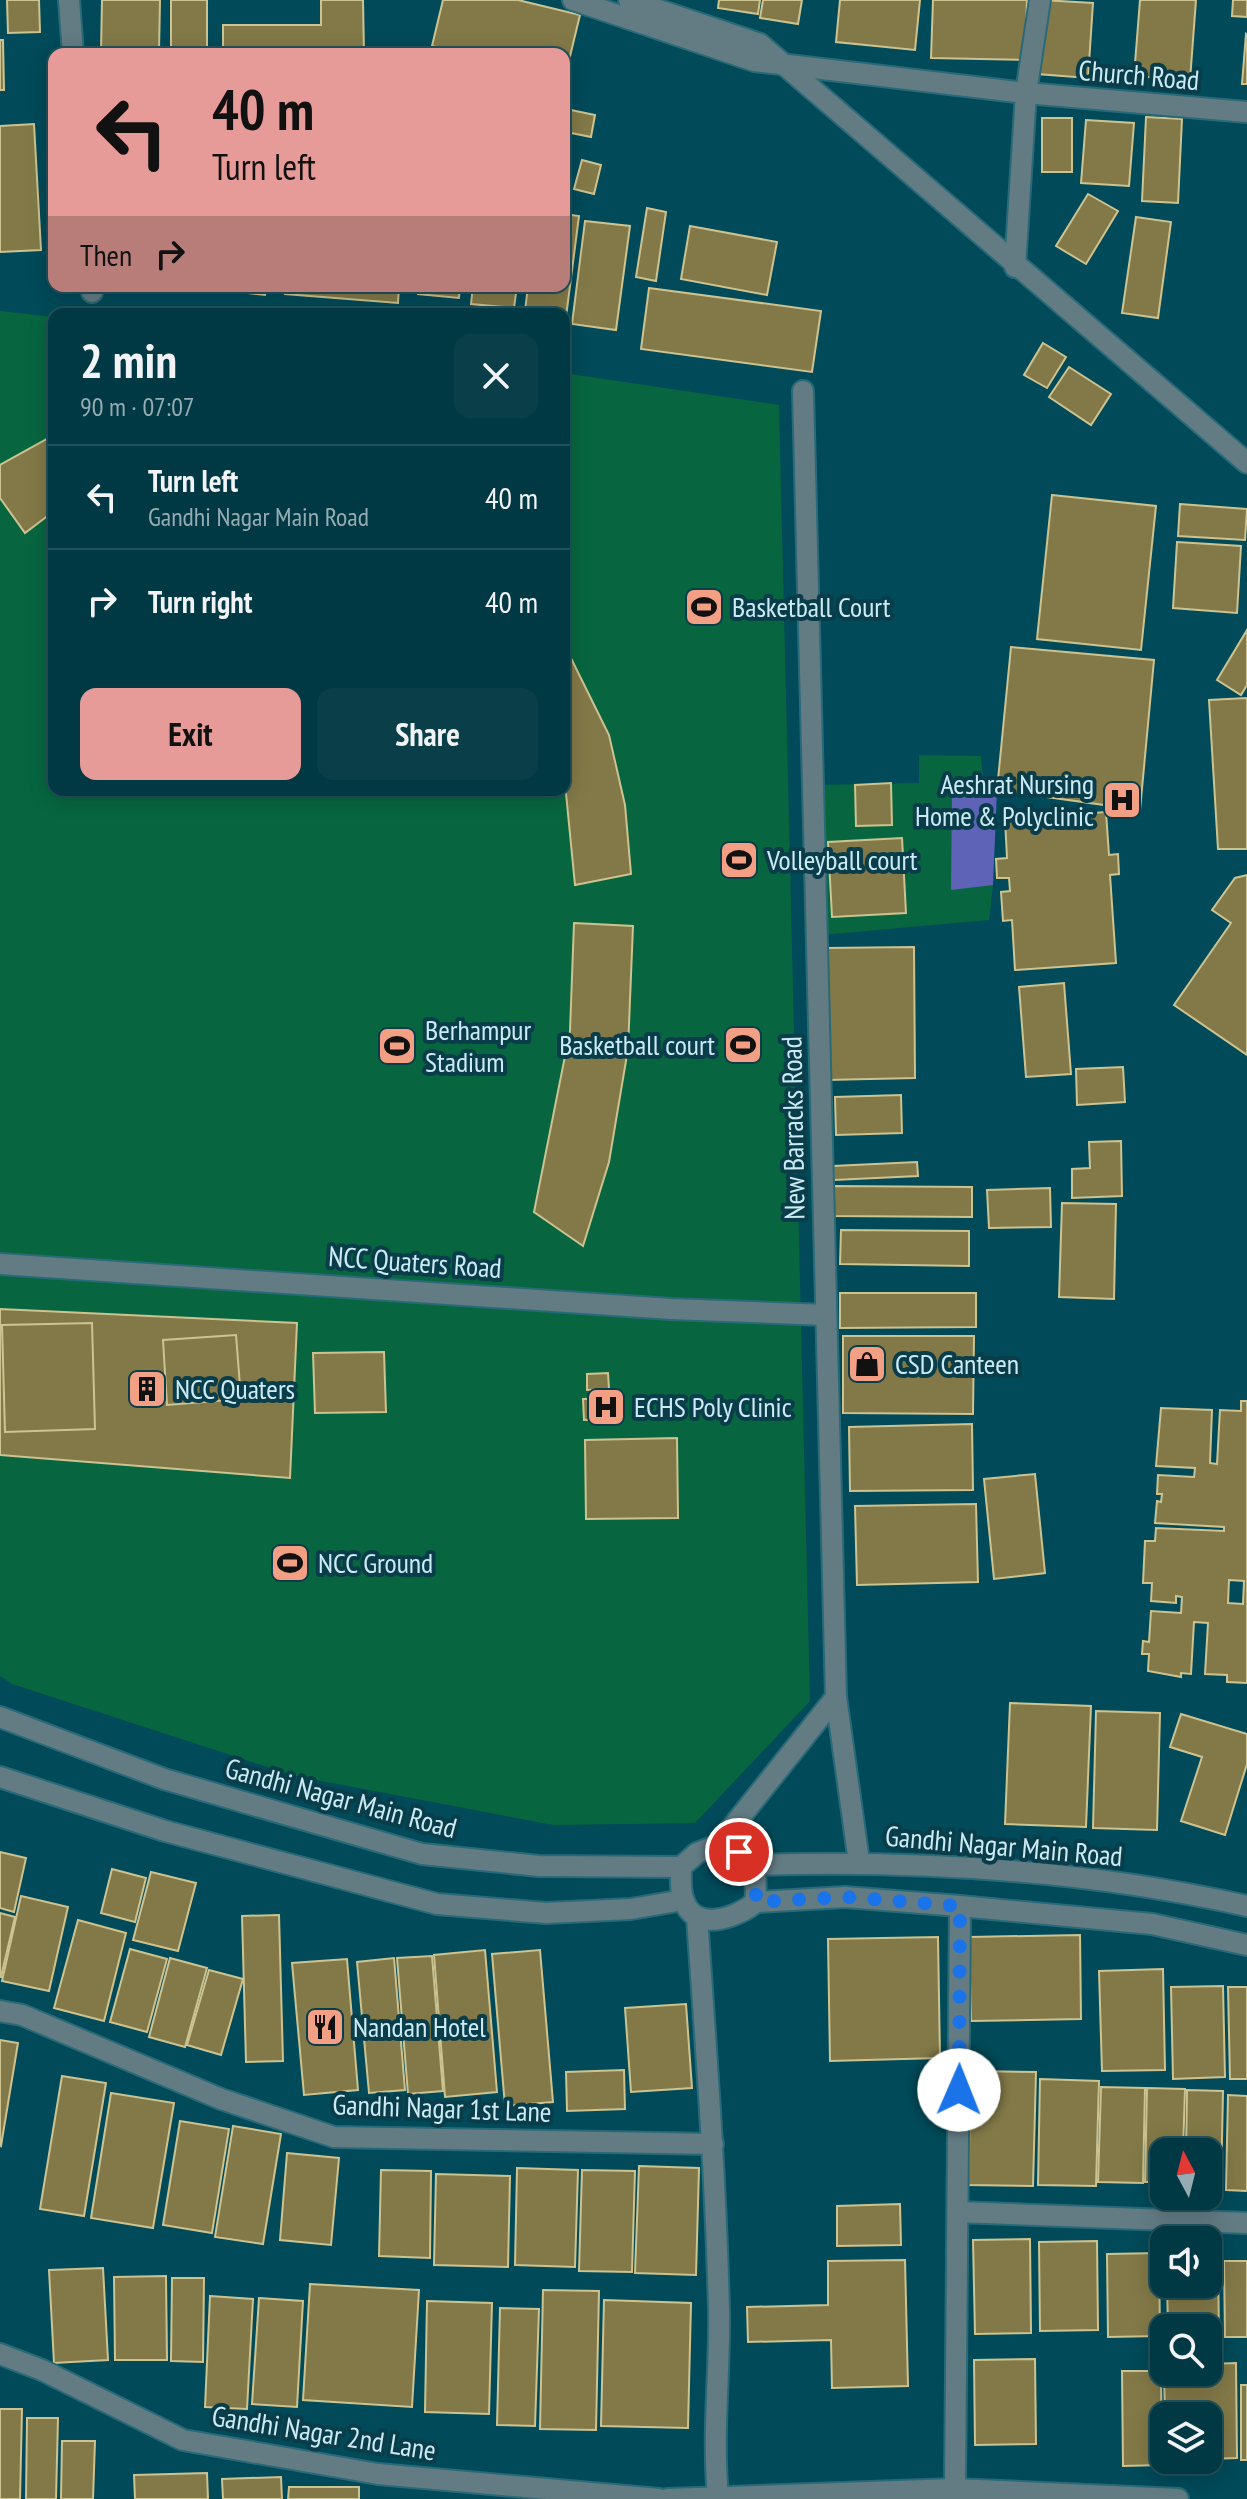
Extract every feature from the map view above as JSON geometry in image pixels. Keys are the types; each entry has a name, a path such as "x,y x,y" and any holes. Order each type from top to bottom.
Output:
{"street":[{"path":"69,0 73,48"},
{"name":"Church Road","path":"573,0 754,61 1026,93 1247,112"},
{"path":"629,0 760,44 1015,267 1246,461"},
{"path":"1015,267 1026,93 1040,0"},
{"name":"New Barracks Road","path":"803,391 836,1697 859,1862"},
{"name":"NCC Quaters Road","path":"0,1264 671,1309 826,1315"},
{"path":"718,2496 714,2454 719,2317 713,2144 697,1917 683,1900 681,1867 697,1853 718,1845 836,1697"},
{"name":"Gandhi Nagar Main Road","path":"0,1717 164,1779 422,1854 539,1866 681,1867"},
{"path":"0,1777 165,1831 437,1904 484,1911 546,1913 631,1909 683,1900"},
{"path":"718,1845 739,1852 755,1865 756,1902"},
{"name":"Gandhi Nagar Main Road","path":"755,1865 859,1862 1027,1872 1197,1895 1247,1906"},
{"path":"697,1917 717,1921 741,1915 756,1902 845,1897 1152,1924 1247,1945"},
{"path":"955,2489 960,1906"},
{"name":"Gandhi Nagar 1st Lane","path":"0,2011 22,2015 221,2099 334,2137 713,2144"},
{"path":"958,2212 1247,2223"},
{"name":"Gandhi Nagar 2nd Lane","path":"0,2354 42,2370 183,2440 378,2474 659,2499"},
{"path":"668,2499 955,2489 1035,2496 1178,2499"}],"green space":[{"name":"Berhampur Stadium","path":"0,311 48,316 48,796 570,796 570,374 779,405 810,1701 695,1823 553,1825 295,1776 12,1684 0,1676"},
{"path":"919,755 981,756 993,885 989,920 822,935 819,785 919,783"}],"shaded area":[{"path":"952,790 997,790 993,885 951,890"}],"building":[{"path":"7,0 39,0 40,32 8,33"},
{"path":"102,0 160,0 159,48 101,48"},
{"path":"171,0 207,0 207,48 171,48"},
{"path":"321,0 363,0 364,48 223,48 223,25 321,25"},
{"path":"443,0 518,0 580,15 570,56 570,48 432,46"},
{"path":"719,0 760,0 758,14 718,8"},
{"path":"763,0 802,0 798,24 760,18"},
{"path":"840,0 920,0 915,50 836,42"},
{"path":"933,0 1027,0 1025,60 931,58"},
{"path":"1042,0 1093,3 1088,78 1037,74"},
{"path":"1140,0 1196,0 1190,80 1134,76"},
{"path":"1233,0 1247,0 1247,17 1232,16"},
{"path":"1246,34 1247,84 1242,84"},
{"path":"0,40 3,40 4,90 0,90"},
{"path":"571,110 595,115 591,137 570,133"},
{"path":"1146,117 1182,119 1178,203 1142,201"},
{"path":"1042,118 1072,118 1072,172 1042,172"},
{"path":"1086,120 1134,123 1129,186 1081,183"},
{"path":"34,124 41,250 0,252 0,126"},
{"path":"582,160 601,165 594,194 574,189"},
{"path":"1088,194 1118,211 1086,264 1056,246"},
{"path":"647,208 666,212 656,281 636,277"},
{"path":"570,215 579,216 570,286"},
{"path":"1136,217 1171,222 1158,318 1122,313"},
{"path":"585,221 630,226 616,330 572,324"},
{"path":"690,226 777,242 767,295 681,279"},
{"path":"649,288 821,311 812,372 641,349"},
{"path":"285,292 399,292 398,303"},
{"path":"418,292 460,292 459,298"},
{"path":"472,292 516,292 514,308 471,304"},
{"path":"527,292 569,292 567,308 525,308"},
{"path":"1043,343 1066,357 1047,388 1024,375"},
{"path":"1069,367 1111,394 1091,425 1049,397"},
{"path":"48,438 48,516 25,533 0,498 0,465"},
{"path":"1052,495 1156,506 1141,650 1037,639"},
{"path":"1180,504 1247,509 1245,540 1178,536"},
{"path":"1177,542 1241,546 1237,613 1173,608"},
{"path":"1247,630 1247,685 1241,695 1217,680"},
{"path":"1011,647 1154,660 1140,810 997,790"},
{"path":"570,656 609,735 625,805 631,874 575,885 566,796 570,796"},
{"path":"1247,698 1247,849 1218,849 1209,700"},
{"path":"891,783 892,825 856,826 855,785"},
{"path":"1106,812 1109,855 1118,854 1119,874 1110,875 1116,963 1015,970 1012,920 1003,921 1001,892 1010,891 1009,878 997,878 996,859 1007,858 1005,819"},
{"path":"902,838 906,913 832,917 828,842"},
{"path":"1247,875 1247,1055 1174,1005 1231,923 1212,910 1235,878"},
{"path":"574,923 633,926 628,1049 609,1162 583,1246 534,1212 570,1031"},
{"path":"914,947 915,1078 826,1080 825,948"},
{"path":"1064,983 1071,1074 1026,1077 1019,987"},
{"path":"1123,1067 1125,1102 1077,1105 1076,1069"},
{"path":"901,1095 902,1133 836,1135 835,1097"},
{"path":"1121,1141 1122,1196 1072,1198 1072,1169 1090,1168 1089,1142"},
{"path":"917,1162 918,1176 834,1180 833,1166"},
{"path":"833,1186 972,1187 972,1217 832,1216"},
{"path":"1050,1188 1051,1227 989,1228 987,1190"},
{"path":"1062,1203 1116,1204 1114,1299 1059,1297"},
{"path":"841,1230 969,1231 969,1266 840,1264"},
{"path":"840,1293 976,1293 976,1327 840,1328"},
{"name":"NCC Quaters","path":"0,1309 297,1323 290,1478 0,1455"},
{"path":"92,1323 95,1429 5,1432 2,1325"},
{"path":"236,1335 241,1399 167,1405 163,1340"},
{"path":"843,1336 974,1336 973,1414 843,1413"},
{"path":"384,1352 386,1412 315,1413 313,1353"},
{"path":"608,1373 609,1389 587,1390 587,1374"},
{"path":"616,1398 617,1419 584,1420 583,1399"},
{"path":"1241,1401 1247,1401 1247,1683 1227,1682 1227,1675 1205,1674 1208,1623 1194,1622 1191,1674 1181,1673 1181,1677 1148,1671 1149,1654 1142,1654 1143,1641 1149,1642 1151,1611 1181,1613 1182,1597 1176,1596 1176,1603 1151,1601 1152,1583 1143,1583 1145,1541 1155,1541 1156,1528 1224,1531 1224,1527 1155,1523 1157,1501 1161,1502 1162,1494 1157,1494 1158,1475 1194,1477 1195,1468 1156,1466 1161,1408 1212,1410 1210,1463 1217,1464 1220,1410 1241,1411","holes":["1229,1580 1244,1581 1243,1604 1228,1603"]},
{"path":"972,1424 973,1490 850,1491 849,1427"},
{"path":"677,1438 678,1518 586,1519 585,1440"},
{"path":"1035,1474 1045,1573 994,1579 984,1479"},
{"path":"976,1504 978,1582 857,1585 855,1506"},
{"path":"1010,1703 1091,1706 1086,1827 1005,1824"},
{"path":"1096,1711 1160,1713 1157,1830 1093,1828"},
{"path":"1181,1714 1247,1734 1247,1764 1225,1835 1181,1821 1202,1757 1170,1747"},
{"path":"0,1852 26,1858 14,1912 0,1908"},
{"path":"112,1869 146,1878 135,1922 101,1913"},
{"path":"151,1872 196,1883 178,1951 133,1940"},
{"path":"21,1896 68,1907 49,1991 2,1981"},
{"path":"0,1913 15,1917 1,1977 0,1977"},
{"path":"279,1915 283,2061 246,2062 242,1916"},
{"path":"78,1920 126,1933 104,2021 54,2008"},
{"path":"1080,1935 1081,2019 971,2021 969,1937"},
{"path":"938,1937 940,2058 830,2061 828,1939"},
{"path":"130,1949 167,1959 147,2032 110,2022"},
{"path":"485,1950 497,2092 445,2097 434,1955"},
{"path":"540,1950 553,2102 505,2106 492,1954"},
{"path":"432,1956 443,2091 408,2094 397,1958"},
{"path":"170,1958 207,1968 185,2047 149,2037"},
{"path":"394,1958 405,2090 369,2093 357,1962"},
{"name":"Nandan Hotel","path":"347,1959 358,2090 304,2095 292,1963"},
{"path":"1163,1969 1165,2070 1102,2071 1099,1971"},
{"path":"209,1970 243,1979 221,2055 187,2045"},
{"path":"1223,1986 1225,2077 1173,2079 1171,1987"},
{"path":"1228,1987 1247,1987 1247,2079 1230,2079"},
{"path":"686,2004 692,2088 631,2092 625,2008"},
{"path":"0,2040 18,2043 1,2146 0,2145"},
{"path":"624,2070 625,2109 567,2111 566,2072"},
{"path":"971,2071 1036,2072 1033,2186 968,2185"},
{"path":"62,2076 106,2083 84,2216 40,2209"},
{"path":"1040,2079 1099,2081 1096,2186 1038,2185"},
{"path":"1101,2087 1145,2088 1143,2183 1098,2182"},
{"path":"1147,2088 1185,2089 1183,2138 1150,2138 1150,2182 1145,2182"},
{"path":"1187,2090 1223,2091 1222,2140 1186,2138"},
{"path":"111,2093 174,2103 153,2228 91,2218"},
{"path":"1228,2095 1247,2096 1247,2191 1226,2190"},
{"path":"180,2121 229,2129 212,2233 163,2225"},
{"path":"233,2126 281,2134 263,2244 215,2237"},
{"path":"287,2153 339,2158 331,2245 280,2240"},
{"path":"639,2166 699,2168 696,2275 635,2273"},
{"path":"517,2168 578,2170 575,2267 515,2265"},
{"path":"381,2170 431,2171 430,2258 379,2256"},
{"path":"582,2170 635,2171 632,2272 579,2271"},
{"path":"436,2174 510,2176 508,2267 434,2265"},
{"path":"900,2204 901,2245 837,2246 837,2206"},
{"path":"1030,2239 1031,2333 975,2334 973,2240"},
{"path":"1097,2241 1098,2330 1040,2331 1039,2242"},
{"path":"1150,2253 1150,2298 1160,2298 1160,2314 1150,2314 1150,2336 1108,2337 1107,2254"},
{"path":"905,2260 908,2386 832,2388 831,2340 748,2342 747,2307 828,2305 828,2261"},
{"path":"1224,2261 1247,2261 1247,2337 1225,2337"},
{"path":"103,2268 108,2360 54,2363 49,2270"},
{"path":"166,2276 167,2360 115,2360 114,2277"},
{"path":"172,2278 204,2278 203,2362 171,2361"},
{"path":"310,2284 419,2290 412,2407 303,2400"},
{"path":"543,2290 599,2291 596,2430 540,2429"},
{"path":"210,2296 253,2299 247,2409 205,2407"},
{"path":"259,2298 303,2301 297,2407 252,2404"},
{"path":"1167,2298 1218,2298 1219,2314 1168,2314"},
{"path":"604,2300 691,2303 688,2428 601,2426"},
{"path":"427,2301 492,2303 489,2414 425,2412"},
{"path":"500,2308 539,2309 535,2426 497,2425"},
{"path":"1035,2359 1036,2444 975,2445 974,2360"},
{"path":"1236,2363 1237,2458 1222,2459 1222,2402 1165,2402 1164,2386 1222,2386 1222,2364"},
{"path":"1122,2371 1150,2371 1150,2386 1161,2386 1161,2402 1150,2402 1150,2465 1123,2466"},
{"path":"1241,2385 1247,2385 1247,2460 1241,2460"},
{"path":"0,2409 22,2409 20,2499 0,2499"},
{"path":"27,2418 58,2418 56,2499 26,2499"},
{"path":"62,2441 95,2441 93,2499 61,2499"},
{"path":"207,2473 208,2499 135,2499 134,2475"},
{"path":"281,2477 282,2499 223,2499 222,2479"},
{"path":"289,2487 359,2487 359,2499 288,2499"}],"place":[{"name":"Basketball Court","path":"704,607"},
{"name":"Aeshrat Nursing Home & Polyclinic","path":"1122,800"},
{"name":"Volleyball court","path":"739,860"},
{"name":"Basketball court","path":"743,1045"},
{"name":"Berhampur Stadium","path":"397,1046"},
{"name":"CSD Canteen","path":"867,1364"},
{"name":"NCC Quaters","path":"147,1389"},
{"name":"ECHS Poly Clinic","path":"606,1407"},
{"name":"NCC Ground","path":"290,1563"},
{"name":"Nandan Hotel","path":"325,2027"}],"route":[{"path":"739,1852 755,1865 756,1902 845,1897 960,1906 959,2090"}]}
